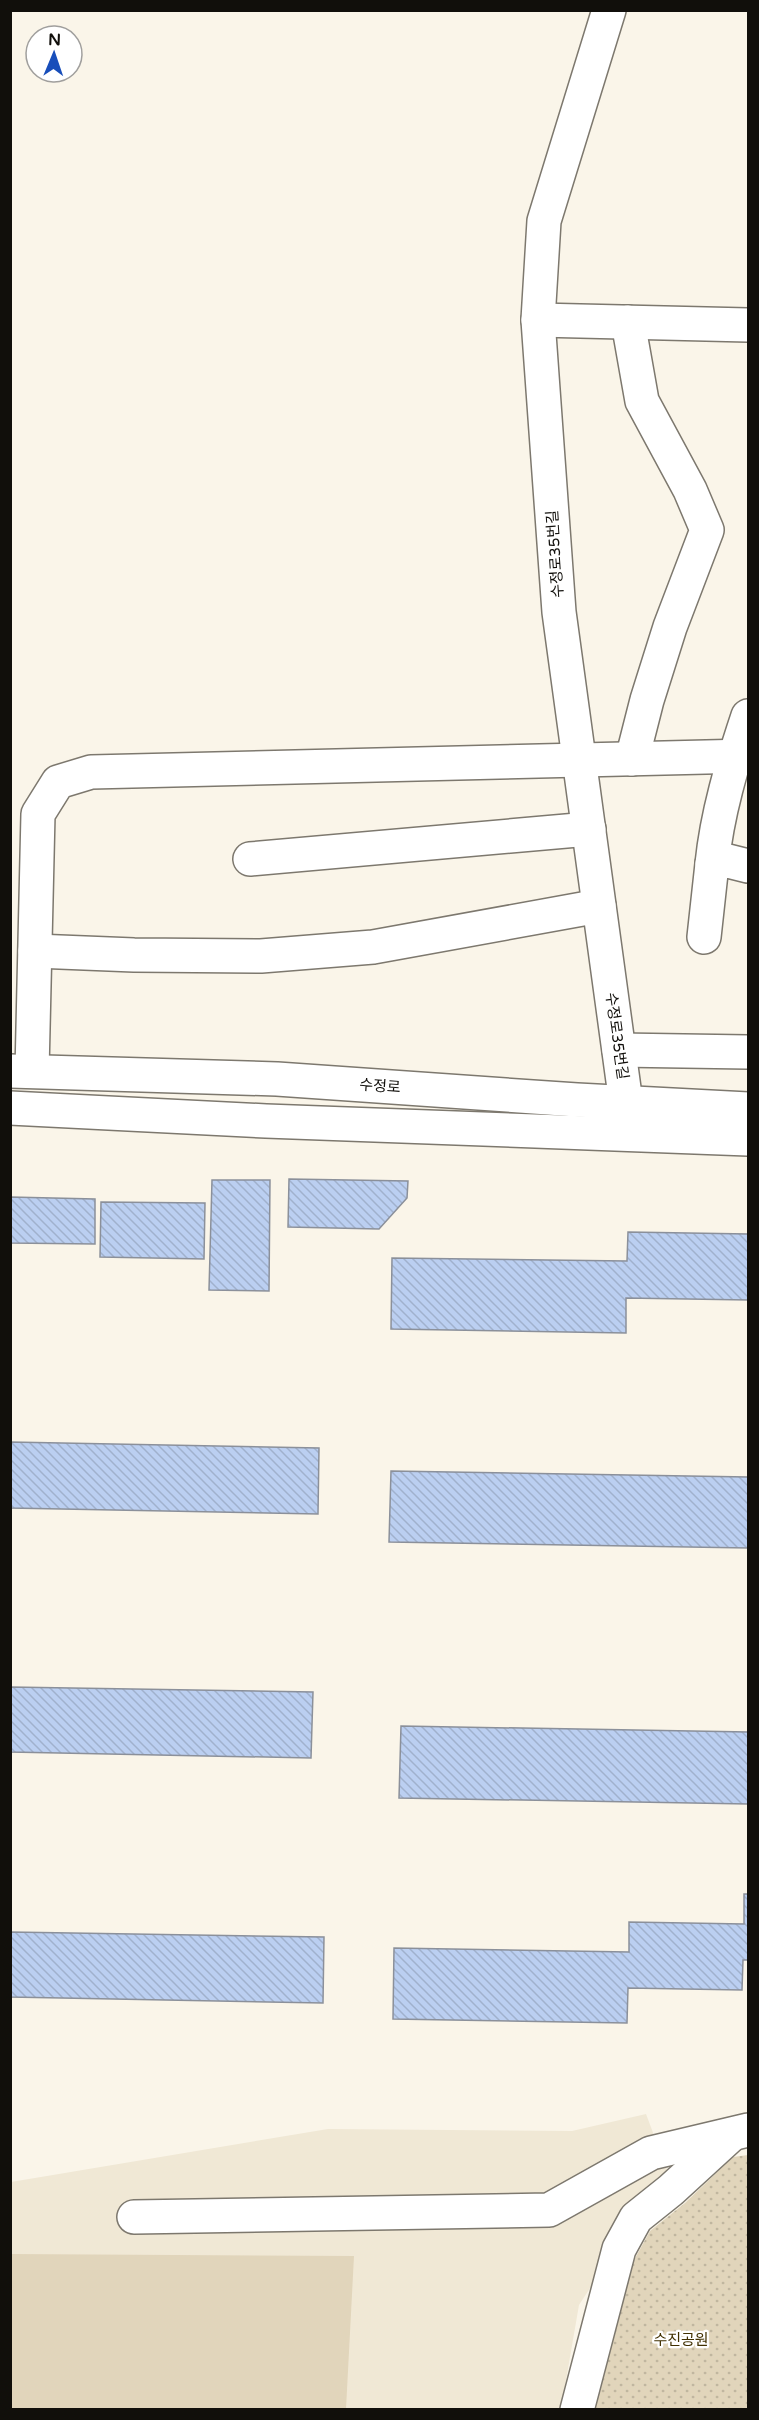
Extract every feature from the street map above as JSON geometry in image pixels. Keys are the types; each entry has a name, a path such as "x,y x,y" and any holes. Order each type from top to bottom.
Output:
{"street":[{"name":"수정로35번길","path":"609,10 544,221 538,320 559,612 626,1103"},
{"path":"538,320 748,324"},
{"path":"627,322 642,401 690,490 707,530 670,627 647,700 632,759"},
{"path":"704,937 714,839 742,756 748,716"},
{"path":"21,1071 34,951 38,814 58,782 91,772 742,756"},
{"path":"250,859 589,829"},
{"path":"712,864 728,861 748,866"},
{"path":"34,951 261,956 373,947 599,906"},
{"path":"619,1050 748,1052"},
{"name":"수정로","path":"21,1071 277,1079 626,1103 748,1108"},
{"path":"10,1108 266,1121 748,1139"},
{"path":"134,2217 549,2210 651,2153 740,2133"},
{"path":"577,2409 619,2249 636,2218 740,2133"}],"shaded area":[{"path":"646,2114 667,2170 579,2305 561,2409 11,2410 11,2182 328,2129 572,2131"}],"green space":[{"name":"수진공원","path":"748,2155 748,2409 594,2409 633,2262 650,2231 685,2203 733,2157"},
{"path":"11,2254 354,2256 346,2409 11,2409"}],"building":[{"path":"289,1179 408,1181 407,1198 379,1229 288,1227"},
{"path":"212,1180 270,1180 269,1291 209,1290"},
{"path":"10,1197 95,1199 95,1244 10,1243"},
{"path":"101,1202 205,1203 204,1259 100,1257"},
{"path":"628,1232 748,1234 748,1300 626,1298 626,1333 391,1329 392,1258 627,1261"},
{"path":"10,1442 319,1448 318,1514 10,1508"},
{"path":"391,1471 748,1477 748,1548 389,1542"},
{"path":"10,1687 313,1692 311,1758 10,1752"},
{"path":"401,1726 748,1732 748,1804 399,1798"},
{"path":"744,1894 748,1894 748,1960 743,1960 742,1990 628,1988 627,2023 393,2019 394,1948 629,1952 629,1922 744,1924"},
{"path":"10,1932 324,1937 323,2003 10,1997"}]}
